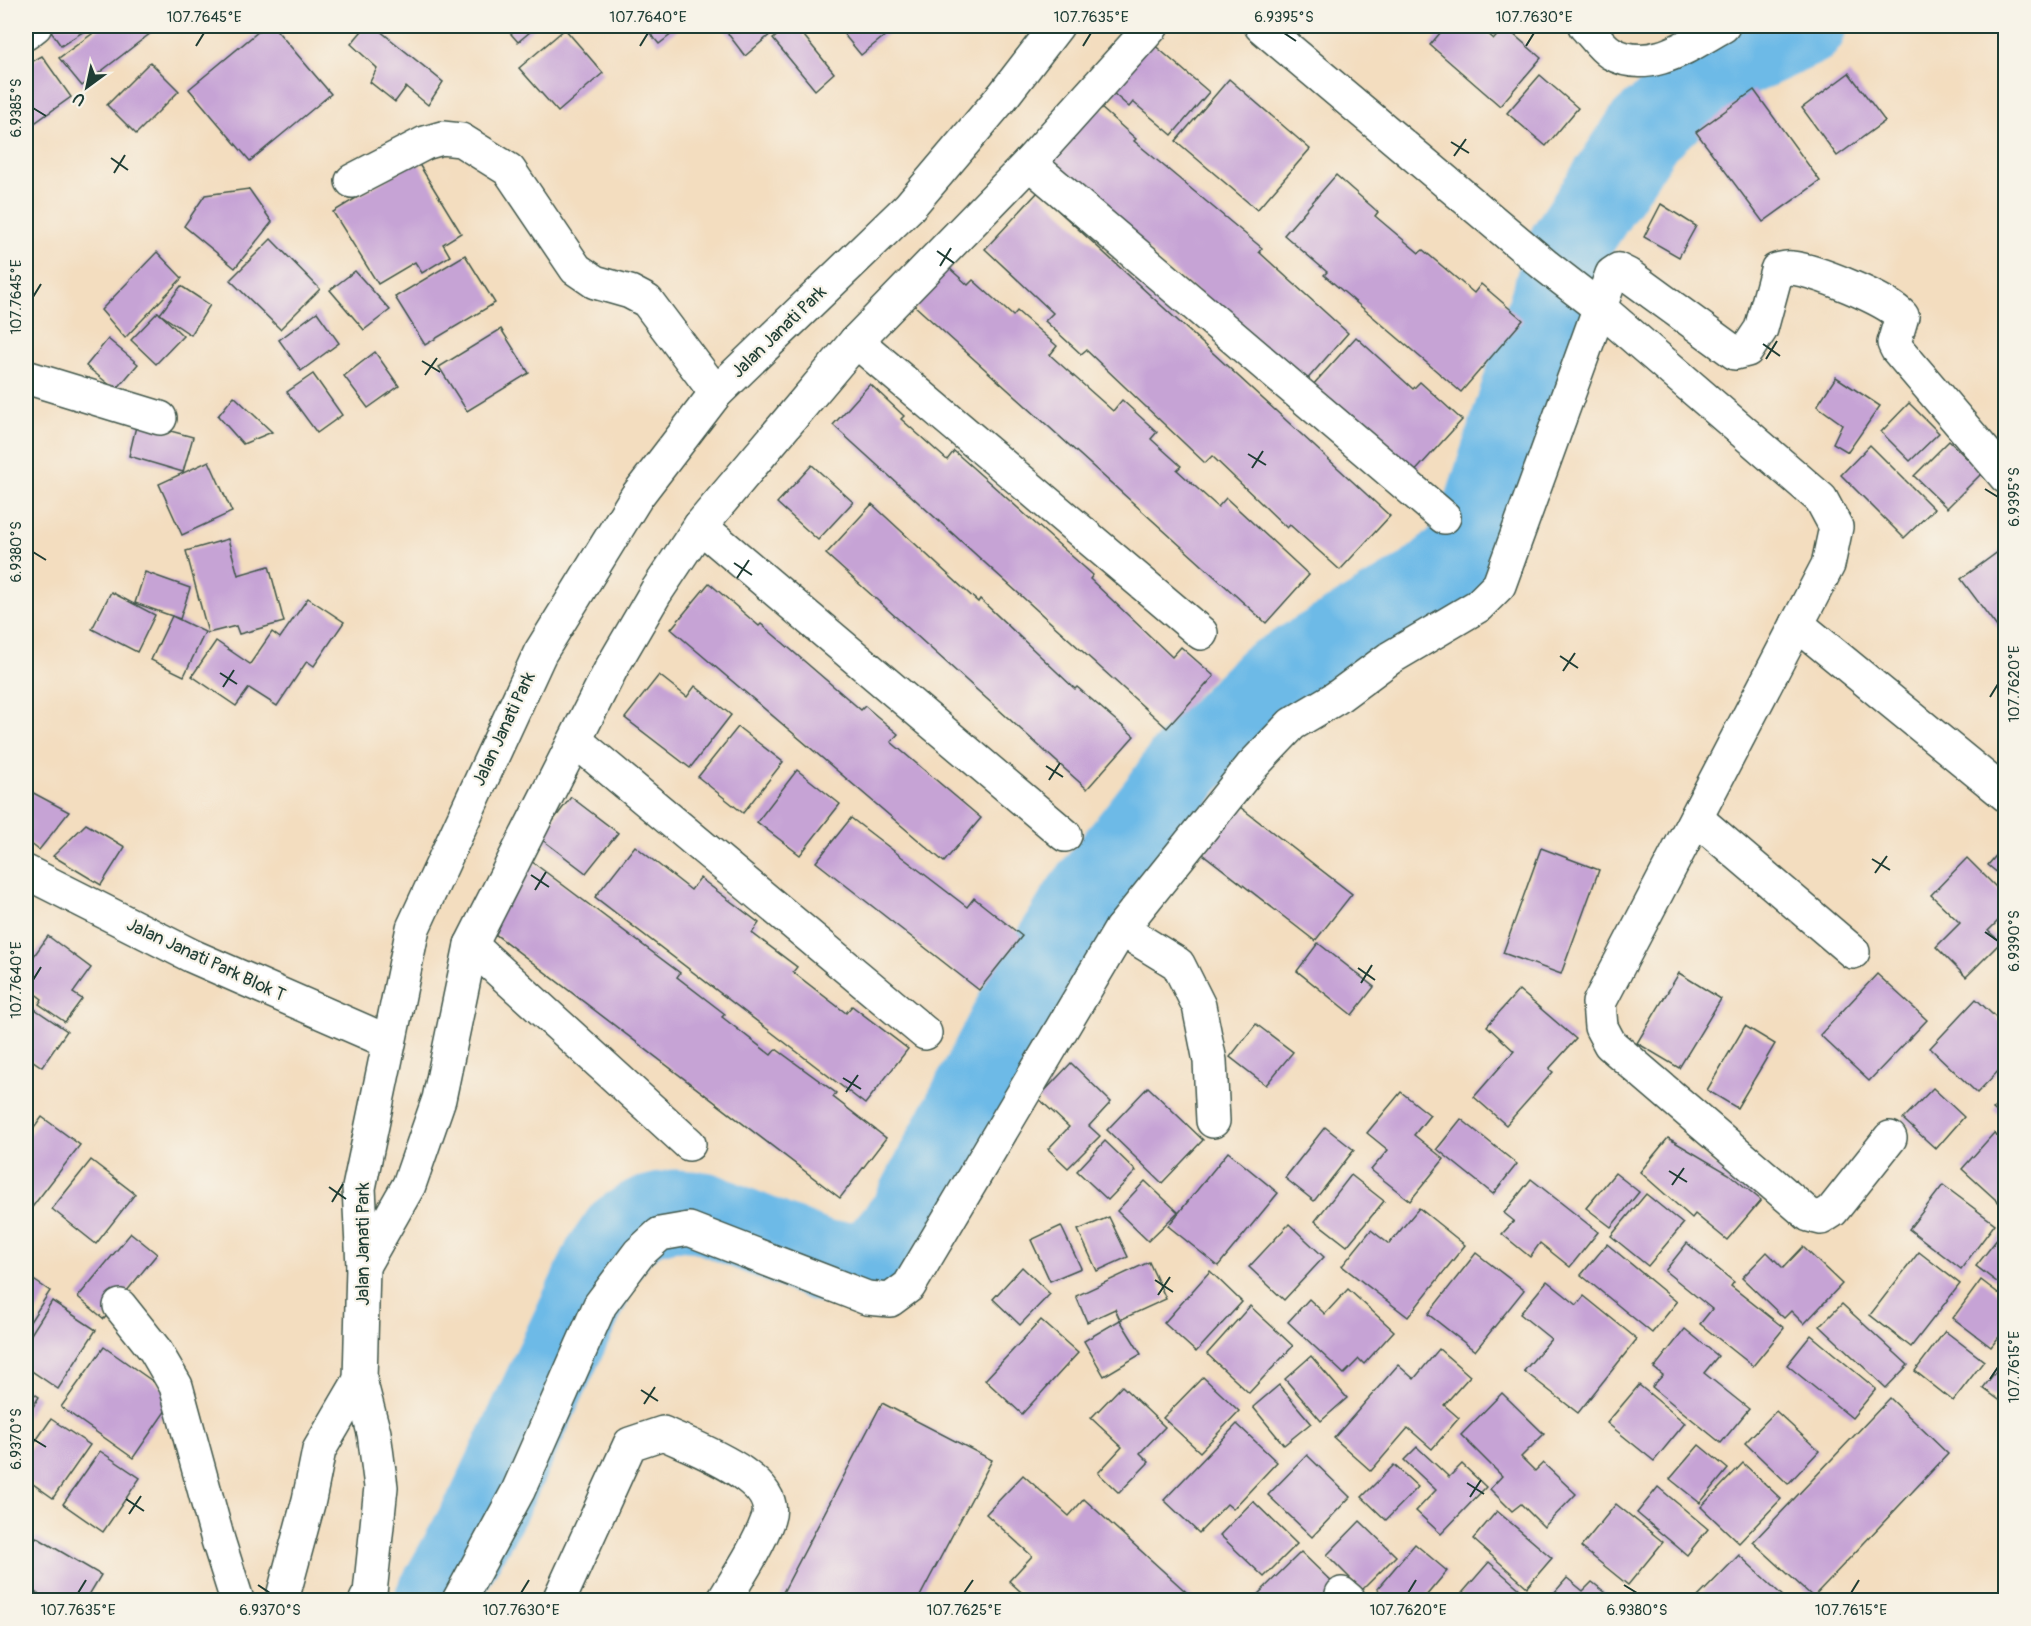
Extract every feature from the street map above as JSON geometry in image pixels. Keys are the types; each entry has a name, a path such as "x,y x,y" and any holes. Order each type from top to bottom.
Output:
{"street":[{"path":"26,33 35,26"},
{"name":"Jalan Janati Park","path":"366,1600 370,1593 381,1486 374,1433 360,1380 363,1266 359,1188 413,928 540,653 637,496 716,393 909,207 1003,96 1057,26"},
{"path":"363,1266 409,1185 435,1110 471,945 611,669 700,526 856,341 1029,163 1152,26"},
{"path":"1261,26 1546,266 1592,301 1821,499 1836,527 1828,565 1599,1003 1601,1027 1610,1044 1809,1215 1821,1218 1832,1211 1890,1138"},
{"path":"1585,26 1609,52 1624,58 1654,61 1672,55 1723,26"},
{"path":"352,181 425,143 442,138 461,140 509,170 576,269 595,282 630,292 647,301 716,393"},
{"path":"1029,163 1444,517"},
{"path":"459,1600 518,1491 600,1305 639,1253 660,1234 689,1228 867,1298 890,1300 909,1286 1121,929 1251,767 1292,724 1336,698 1390,658 1478,606 1499,585 1592,301 1612,274 1618,270 1735,352 1747,350 1761,329 1777,270 1789,267 1805,271 1885,302 1902,316 1894,343 1897,349 2006,477"},
{"path":"856,341 1201,633"},
{"path":"26,376 160,418"},
{"path":"700,526 1065,835"},
{"path":"1797,624 2006,795"},
{"path":"576,741 925,1032"},
{"path":"1696,818 1852,952"},
{"name":"Jalan Janati Park Blok T","path":"26,872 192,956 390,1042"},
{"path":"1121,929 1178,964 1199,1006 1210,1061 1213,1121"},
{"path":"471,945 688,1144"},
{"path":"120,1306 155,1350 176,1386 218,1540 237,1600"},
{"path":"282,1600 309,1500 319,1450 360,1380"},
{"path":"559,1600 630,1444 663,1432 755,1480 769,1499 769,1517 724,1600"}],"building":[{"path":"47,26 92,26 61,46"},
{"path":"103,26 160,26 82,86 59,58"},
{"path":"265,26 273,26 331,94 250,161 189,89"},
{"path":"366,26 374,26 443,82 428,105 406,87 395,102 370,82 377,68 351,44"},
{"path":"504,26 537,26 518,42"},
{"path":"644,26 682,26 659,44"},
{"path":"722,26 780,26 745,56"},
{"path":"789,26 796,26 834,73 815,90 773,39"},
{"path":"837,26 897,26 861,55"},
{"path":"1446,26 1479,26 1494,39 1505,27 1541,58 1500,106 1430,45"},
{"path":"565,29 603,73 558,112 519,68"},
{"path":"1145,37 1209,92 1172,135 1133,102 1129,107 1104,85"},
{"path":"42,56 71,97 26,129 26,65"},
{"path":"150,62 179,91 136,134 107,105"},
{"path":"1849,73 1885,121 1837,156 1802,108"},
{"path":"1540,75 1578,108 1546,146 1507,113"},
{"path":"1229,79 1310,149 1257,210 1176,141"},
{"path":"1754,90 1820,181 1763,222 1696,132"},
{"path":"1091,99 1136,139 1134,141 1262,248 1259,252 1348,333 1304,383 1041,157"},
{"path":"417,161 461,233 443,244 450,256 422,273 415,262 378,284 333,212"},
{"path":"1336,175 1378,212 1375,216 1419,253 1423,250 1474,293 1481,284 1523,320 1461,392 1324,275 1327,272 1284,235"},
{"path":"249,189 272,222 235,268 184,226 205,195"},
{"path":"1038,192 1390,516 1340,570 1290,525 1287,528 1212,456 1205,463 1086,350 1081,354 1045,321 1053,313 985,249"},
{"path":"1661,204 1696,226 1679,257 1644,237"},
{"path":"271,239 320,289 280,329 230,280"},
{"path":"157,252 182,278 125,338 101,310"},
{"path":"465,255 495,303 425,345 395,297"},
{"path":"938,258 968,285 973,280 1013,316 1017,311 1057,346 1050,355 1113,411 1122,400 1157,432 1151,439 1181,466 1177,470 1218,507 1226,498 1309,575 1266,623 904,296"},
{"path":"355,271 390,310 364,330 330,290"},
{"path":"181,286 210,305 191,335 160,314"},
{"path":"158,312 183,336 156,364 131,340"},
{"path":"317,312 339,343 301,371 279,340"},
{"path":"501,329 529,373 467,411 439,367"},
{"path":"1356,337 1413,389 1420,382 1462,420 1411,476 1312,386"},
{"path":"108,339 138,364 116,390 86,366"},
{"path":"375,352 399,386 368,408 344,376"},
{"path":"313,374 342,415 317,433 287,392"},
{"path":"1836,377 1880,406 1848,452 1833,443 1842,424 1817,406"},
{"path":"870,384 904,416 901,419 947,460 954,451 1093,575 1090,579 1172,657 1181,647 1214,676 1167,728 833,425"},
{"path":"234,396 272,432 243,444 218,416"},
{"path":"1909,403 1939,433 1910,461 1881,432"},
{"path":"137,422 193,437 183,472 129,456"},
{"path":"1949,441 1982,473 1947,508 1914,476"},
{"path":"1870,445 1934,509 1904,538 1841,475"},
{"path":"209,461 232,512 182,535 159,484"},
{"path":"812,465 853,502 818,540 777,503"},
{"path":"872,504 978,602 980,599 1075,689 1077,687 1134,736 1087,789 826,554"},
{"path":"228,539 238,575 269,566 284,622 239,634 236,626 208,633 186,551"},
{"path":"2006,546 2006,639 1961,579"},
{"path":"145,572 190,588 180,619 135,603"},
{"path":"709,583 759,626 761,624 861,710 865,706 898,734 891,742 981,818 944,862 671,629"},
{"path":"111,592 155,615 137,652 92,629"},
{"path":"308,598 344,622 314,666 307,661 277,706 249,688 236,706 192,676 216,641 250,664 272,632 280,638"},
{"path":"172,616 205,632 184,676 151,660"},
{"path":"659,675 687,697 695,686 731,715 690,768 625,718"},
{"path":"738,727 783,762 743,813 698,777"},
{"path":"797,770 840,804 800,855 757,822"},
{"path":"26,789 69,812 39,850 26,840"},
{"path":"571,797 618,833 586,873 540,838"},
{"path":"1240,807 1352,894 1315,941 1203,854"},
{"path":"851,818 967,907 974,898 1022,936 979,990 816,862"},
{"path":"86,824 125,847 101,885 53,856"},
{"path":"2006,844 2006,880 1988,865"},
{"path":"635,846 691,890 700,878 759,923 752,933 797,967 793,972 846,1013 852,1006 908,1049 865,1104 595,897"},
{"path":"1541,848 1599,870 1561,974 1503,953"},
{"path":"1967,858 2006,897 2006,913 1988,931 2001,942 1966,977 1936,947 1960,923 1931,895"},
{"path":"531,861 680,973 677,977 725,1014 722,1017 771,1055 776,1049 836,1093 833,1097 886,1138 840,1198 482,924"},
{"path":"48,936 91,968 73,993 82,999 65,1022 39,1004 42,999 26,987 26,967"},
{"path":"1318,943 1374,987 1352,1015 1297,971"},
{"path":"1679,973 1721,999 1679,1068 1637,1043"},
{"path":"1877,974 1927,1020 1869,1081 1820,1035"},
{"path":"1519,990 1576,1039 1549,1069 1553,1072 1506,1125 1474,1097 1514,1051 1487,1026"},
{"path":"1976,999 2006,1027 2006,1063 1977,1093 1930,1048"},
{"path":"26,1003 67,1031 42,1067 26,1056"},
{"path":"1256,1024 1293,1052 1266,1085 1230,1057"},
{"path":"1745,1026 1775,1044 1737,1108 1707,1090"},
{"path":"1071,1063 1111,1102 1089,1126 1100,1136 1068,1168 1048,1149 1069,1127 1038,1098"},
{"path":"1148,1087 1203,1140 1162,1183 1107,1130"},
{"path":"1933,1088 1964,1117 1936,1149 1903,1119"},
{"path":"1401,1092 1430,1115 1414,1135 1444,1159 1410,1201 1371,1170 1388,1150 1367,1133"},
{"path":"2006,1096 2006,1120 1993,1109"},
{"path":"42,1117 80,1145 26,1215 26,1139"},
{"path":"1461,1119 1517,1164 1493,1194 1437,1149"},
{"path":"1325,1127 1354,1150 1314,1201 1285,1178"},
{"path":"1994,1133 2006,1144 2006,1209 1962,1169"},
{"path":"1668,1138 1729,1174 1761,1200 1727,1240 1695,1214 1692,1218 1640,1172"},
{"path":"1105,1141 1136,1171 1108,1200 1077,1171"},
{"path":"1228,1152 1278,1193 1218,1266 1168,1226"},
{"path":"91,1160 135,1194 96,1244 52,1209"},
{"path":"1615,1173 1639,1192 1611,1227 1586,1208"},
{"path":"1351,1175 1384,1201 1347,1246 1315,1221"},
{"path":"1531,1179 1598,1232 1570,1267 1540,1243 1530,1257 1502,1234 1514,1221 1504,1213"},
{"path":"1145,1181 1178,1212 1148,1241 1117,1211"},
{"path":"1943,1185 1995,1224 1961,1269 1909,1229"},
{"path":"1646,1194 1683,1224 1648,1266 1611,1236"},
{"path":"1419,1208 1465,1245 1408,1317 1342,1266 1371,1230 1389,1244"},
{"path":"1109,1217 1128,1257 1097,1271 1078,1230"},
{"path":"1289,1224 1324,1257 1284,1300 1249,1267"},
{"path":"1061,1226 1081,1268 1050,1281 1031,1240"},
{"path":"2006,1228 2006,1289 1976,1266"},
{"path":"131,1233 157,1254 104,1319 78,1297"},
{"path":"1687,1243 1734,1282 1731,1286 1784,1328 1753,1366 1700,1324 1712,1309 1665,1271"},
{"path":"1607,1244 1677,1302 1652,1333 1581,1275"},
{"path":"1803,1247 1842,1284 1804,1324 1791,1311 1784,1318 1742,1278 1767,1252 1783,1268"},
{"path":"1919,1252 1960,1284 1911,1347 1870,1315"},
{"path":"1476,1253 1524,1290 1475,1351 1428,1314"},
{"path":"1149,1262 1166,1299 1120,1320 1115,1309 1087,1322 1076,1296"},
{"path":"1022,1267 1050,1294 1020,1325 993,1299"},
{"path":"1210,1271 1242,1302 1196,1352 1164,1323"},
{"path":"26,1275 50,1291 26,1328"},
{"path":"1981,1280 2006,1299 2006,1328 1991,1347 1953,1318"},
{"path":"1547,1281 1577,1305 1584,1296 1637,1339 1578,1413 1524,1371 1551,1339 1520,1314"},
{"path":"1348,1289 1394,1331 1364,1364 1359,1359 1344,1374 1288,1322 1309,1299 1325,1314"},
{"path":"52,1301 96,1330 58,1389 26,1367 26,1342"},
{"path":"1842,1304 1908,1365 1886,1388 1820,1326"},
{"path":"1250,1306 1293,1346 1249,1393 1207,1354"},
{"path":"1041,1320 1078,1353 1022,1414 985,1380"},
{"path":"1120,1320 1141,1354 1104,1376 1084,1341"},
{"path":"1685,1329 1718,1356 1704,1373 1749,1409 1721,1443 1652,1387 1663,1375 1654,1368"},
{"path":"1945,1331 1984,1361 1953,1401 1915,1371"},
{"path":"1811,1335 1876,1389 1852,1418 1787,1365"},
{"path":"104,1347 175,1397 133,1458 61,1407"},
{"path":"1439,1349 1470,1376 1444,1405 1459,1418 1432,1449 1408,1428 1371,1471 1334,1438 1398,1365 1414,1379"},
{"path":"1311,1356 1347,1398 1321,1421 1285,1379"},
{"path":"2006,1358 2006,1405 1983,1388"},
{"path":"1203,1377 1239,1411 1200,1452 1163,1418"},
{"path":"1279,1385 1311,1423 1284,1445 1253,1407"},
{"path":"1639,1385 1685,1423 1654,1461 1607,1423"},
{"path":"1122,1386 1165,1427 1140,1453 1149,1462 1119,1493 1098,1473 1122,1447 1091,1418"},
{"path":"26,1388 39,1397 26,1418"},
{"path":"1502,1393 1544,1434 1521,1457 1535,1471 1543,1463 1576,1494 1544,1527 1521,1504 1512,1511 1490,1489 1502,1476 1461,1435"},
{"path":"1890,1398 1948,1454 1813,1597 1753,1542"},
{"path":"882,1403 992,1460 918,1600 779,1600"},
{"path":"1776,1411 1819,1451 1788,1484 1745,1443"},
{"path":"51,1419 90,1445 53,1498 26,1479 26,1455"},
{"path":"1237,1424 1277,1462 1233,1509 1227,1504 1199,1533 1164,1500"},
{"path":"1699,1445 1728,1469 1700,1503 1670,1479"},
{"path":"1417,1447 1449,1477 1462,1464 1486,1487 1441,1534 1416,1511 1436,1490 1404,1460"},
{"path":"100,1451 140,1478 103,1532 63,1504"},
{"path":"1307,1455 1350,1497 1312,1537 1268,1495"},
{"path":"1743,1463 1781,1499 1739,1543 1701,1507"},
{"path":"1394,1465 1418,1487 1386,1520 1362,1497"},
{"path":"1023,1475 1069,1516 1084,1499 1195,1600 1030,1600 1009,1581 1032,1556 986,1514"},
{"path":"1658,1487 1708,1529 1687,1555 1637,1513"},
{"path":"1253,1501 1297,1544 1264,1577 1220,1535"},
{"path":"1616,1504 1663,1542 1628,1585 1581,1547"},
{"path":"1497,1511 1552,1558 1527,1587 1473,1539"},
{"path":"1360,1521 1396,1556 1362,1590 1327,1555"},
{"path":"36,1537 101,1575 86,1600 48,1600 26,1587 26,1556"},
{"path":"1415,1544 1447,1571 1426,1596 1431,1600 1391,1600 1377,1589"},
{"path":"1301,1552 1339,1589 1327,1600 1252,1600"},
{"path":"1739,1555 1787,1600 1695,1600"},
{"path":"1489,1562 1522,1591 1514,1600 1456,1600"},
{"path":"1567,1578 1583,1591 1592,1582 1615,1600 1548,1600"}],"waterway":[{"path":"435,1600 488,1505 604,1258 622,1232 645,1217 674,1210 703,1212 826,1263 873,1260 909,1217 1015,1013 1082,902 1165,795 1183,768 1270,680 1426,586 1466,551 1480,521 1568,246 1645,130 1725,64 1806,26"}]}
